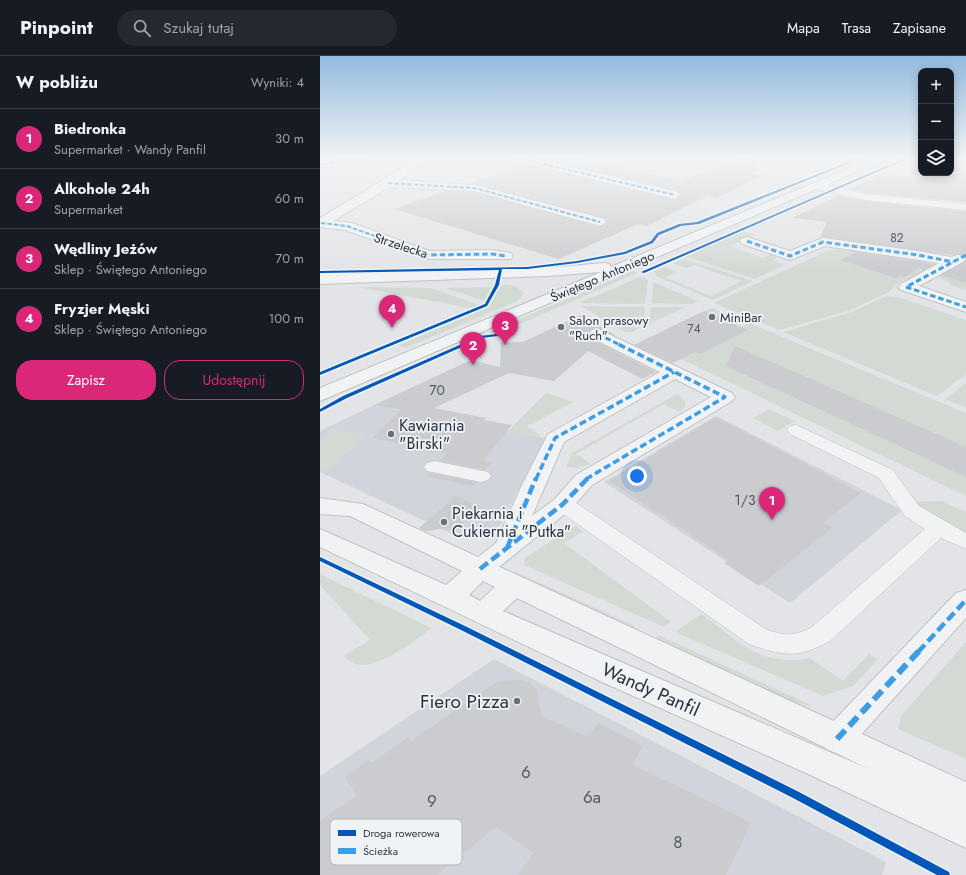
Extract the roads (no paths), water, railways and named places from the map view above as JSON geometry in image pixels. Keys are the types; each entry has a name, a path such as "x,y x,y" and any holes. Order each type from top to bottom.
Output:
{"street":[{"name":"Strzelecka","path":"321,223 366,196"},
{"path":"504,196 600,222"},
{"name":"Świętego Antoniego","path":"320,395 526,307 793,196"},
{"name":"Strzelecka","path":"321,223 347,226 428,255 492,254 506,256"},
{"path":"747,241 790,256 823,242 918,255 960,258"},
{"path":"326,278 548,272 590,269 645,258"},
{"path":"960,258 906,287 966,307"},
{"path":"326,278 413,280 536,278 561,285 576,287 576,281 570,277 548,272"},
{"path":"499,278 520,281 529,285 535,291 526,307"},
{"path":"449,598 480,569 564,504 584,480 725,397 598,334"},
{"path":"506,548 555,438 674,372"},
{"path":"320,496 355,509"},
{"name":"Wandy Panfil","path":"320,506 355,509 514,585 828,751 966,831"},
{"name":"Wandy Panfil","path":"320,537 613,673 966,800"},
{"path":"484,613 514,585"},
{"path":"828,751 966,600"}],"lane":[{"path":"862,196 966,207"},
{"path":"796,430 886,474 912,511 939,528 966,542"},
{"path":"434,467 480,476"},
{"path":"564,504 758,637 783,646 805,643 821,634 939,528"}],"place":[{"name":"MiniBar","path":"712,317"},
{"name":"Salon prasowy \"Ruch\"","path":"561,327"},
{"name":"Fryzjer Męski","path":"392,328"},
{"name":"Wędliny Jeżów","path":"505,345"},
{"name":"Alkohole 24h","path":"473,365"},
{"name":"Kawiarnia \"Birski\"","path":"391,434"},
{"name":"Biedronka","path":"772,520"},
{"name":"Piekarnia i Cukiernia \"Putka\"","path":"444,522"},
{"name":"Fiero Pizza","path":"517,701"}]}
